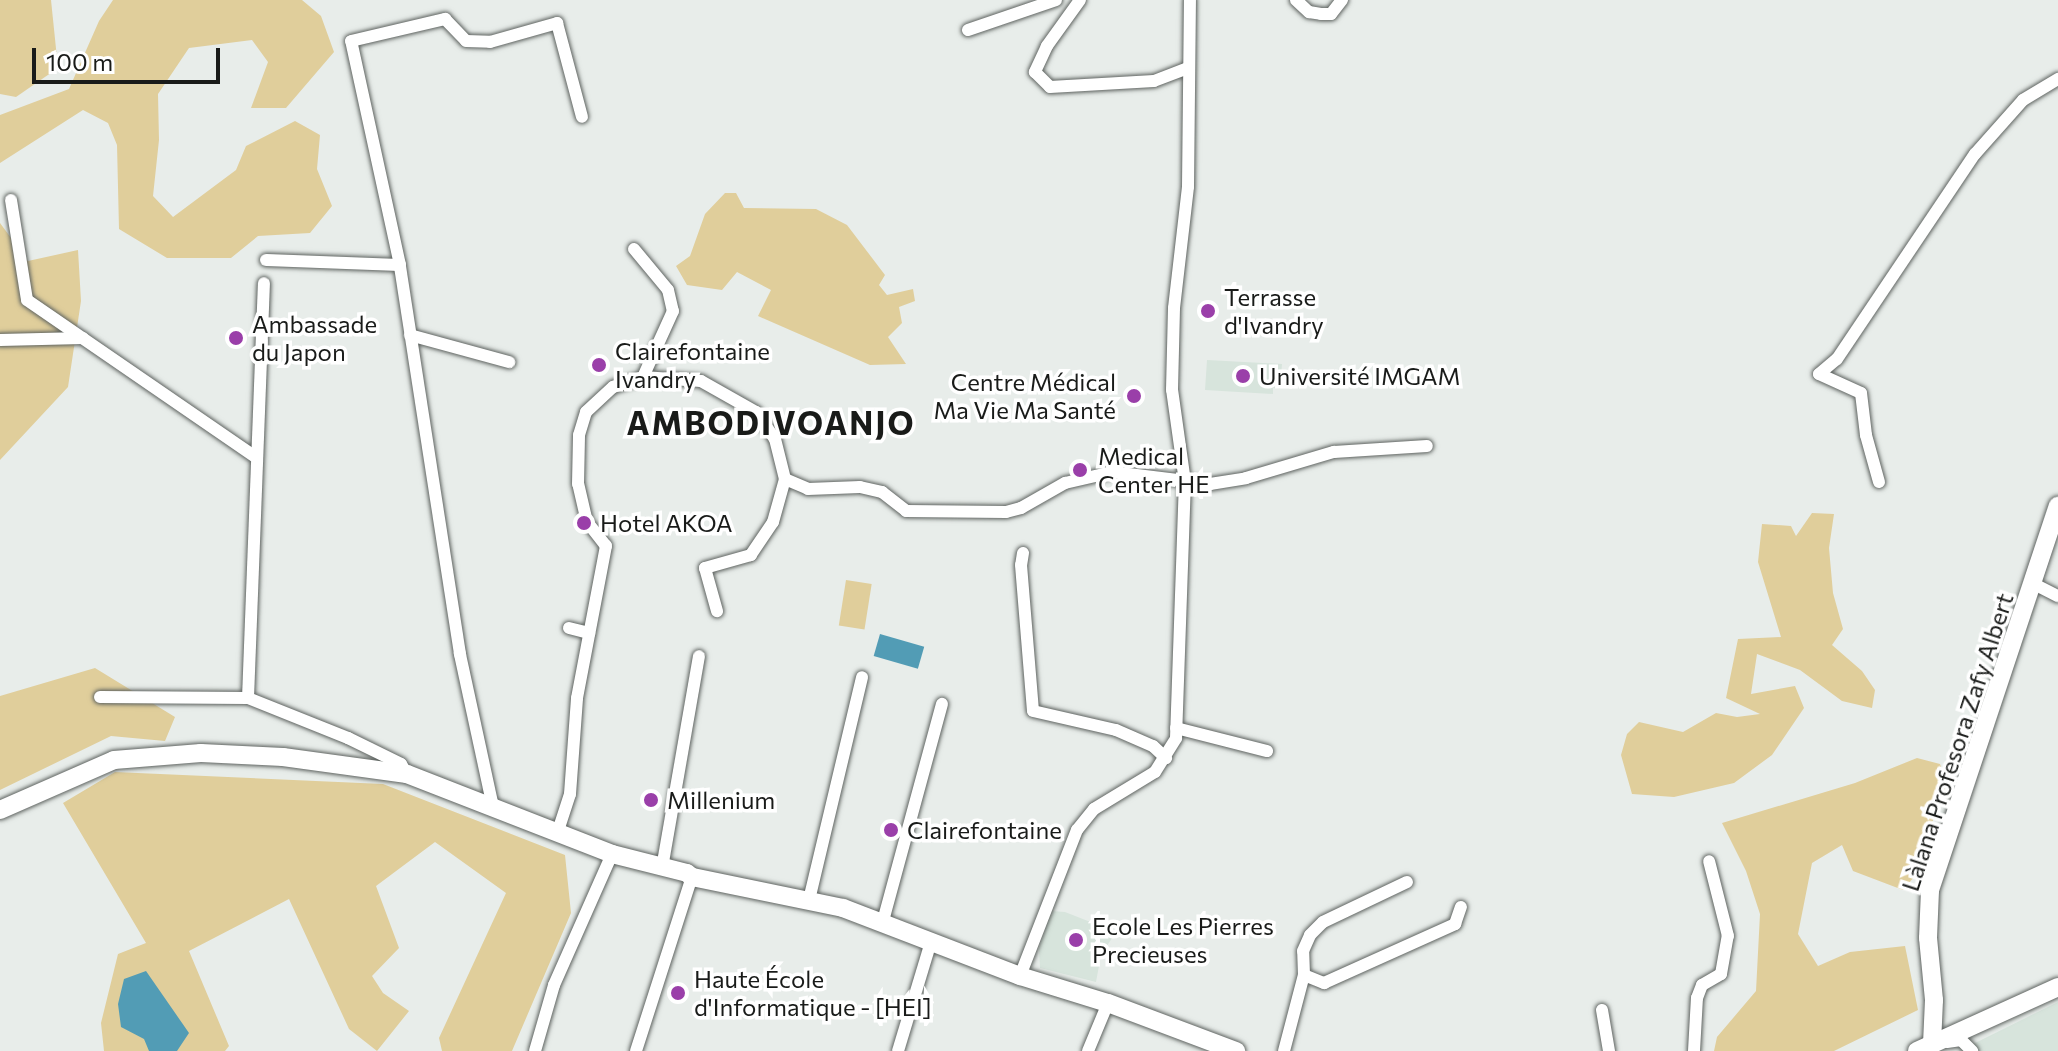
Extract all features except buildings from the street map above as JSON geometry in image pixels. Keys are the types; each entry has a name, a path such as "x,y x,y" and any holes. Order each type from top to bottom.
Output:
{"main road":[{"name":"Làlana Profesora Zafy Albert","path":"1924,1048 1934,1000 1928,938 1930,890 2058,506"},
{"path":"0,810 114,760 214,753 283,757 407,774 612,854 687,873 692,877 809,900 883,921 1020,976 1108,1003 1236,1051"},
{"path":"1924,1048 2058,987"}],"street":[{"path":"968,30 1056,0"},
{"path":"1080,0 1047,46 1035,72 1050,87 1154,81 1188,68"},
{"path":"1020,976 1077,830 1094,809 1155,772 1176,738 1185,482 1172,390 1174,308 1188,187 1190,0"},
{"path":"1296,0 1309,12 1321,14 1331,14 1342,0"},
{"path":"493,807 460,654 400,265 351,41 445,19 466,41 490,42 557,23 582,117"},
{"path":"1879,482 1866,435 1861,393 1819,374 1837,359 1975,154 2023,100 2058,79"},
{"path":"11,200 27,300 257,458"},
{"path":"634,249 668,290 673,311 643,377"},
{"path":"266,260 400,265"},
{"path":"248,698 264,283"},
{"path":"410,335 509,362"},
{"path":"0,340 83,338"},
{"path":"557,834 570,794 577,698 606,546 587,522 578,484 579,435 586,412 613,387 643,377 701,381 756,412 775,439 785,479 773,522 751,555 705,568 717,611"},
{"path":"785,479 808,489 860,487 882,492 906,511 954,514 1006,512 1021,508 1065,483 1112,472 1210,484 1246,478 1334,452 1427,446"},
{"path":"1023,553 1033,711 1116,730 1153,746 1166,758"},
{"path":"2032,583 2058,596"},
{"path":"569,628 589,633"},
{"path":"662,868 699,656"},
{"path":"809,900 862,677"},
{"path":"100,697 248,698 348,738 401,764 407,774"},
{"path":"883,921 942,704"},
{"path":"1176,728 1267,751"},
{"path":"535,1051 554,985 612,854"},
{"path":"1694,1051 1697,998 1702,985 1721,974 1728,936 1709,861"},
{"path":"636,1051 692,877"},
{"path":"1284,1051 1304,975 1303,951 1310,935 1323,922 1407,882"},
{"path":"1304,975 1324,983 1455,924 1461,907"},
{"path":"898,1051 931,942"},
{"path":"1088,1051 1108,1003"},
{"path":"1602,1010 1609,1051"},
{"path":"1924,1048 1961,1040 1972,1051"}],"shaded area":[{"path":"0,0 51,0 58,68 16,97 0,94"},
{"path":"113,0 302,0 321,16 334,52 286,108 251,108 268,62 252,40 189,48 158,94 159,140 153,196 173,217 236,170 246,146 295,121 320,135 317,169 332,206 310,233 258,236 231,258 167,258 119,229 117,145 108,123 83,110 0,163 0,115 69,89 99,21"},
{"path":"725,193 736,193 744,208 816,209 847,225 885,275 879,285 887,295 913,289 915,301 899,307 902,323 888,337 906,364 870,365 758,316 771,290 737,272 722,290 687,285 676,266 690,256 705,214"},
{"path":"0,223 28,261 78,250 81,301 68,387 0,460"},
{"name":"Université IMGAM","path":"1207,360 1282,364 1280,389 1273,388 1273,394 1205,390"},
{"path":"1812,513 1834,514 1829,548 1833,593 1843,629 1832,645 1862,671 1875,690 1872,708 1842,701 1800,670 1757,654 1751,694 1795,686 1804,708 1772,755 1734,783 1674,797 1632,794 1621,755 1627,734 1639,722 1683,732 1716,713 1737,717 1760,714 1726,698 1738,639 1781,637 1758,562 1762,524 1791,526 1796,536"},
{"path":"846,580 872,584 864,630 839,625"},
{"path":"95,668 175,717 165,741 111,736 0,790 0,696"},
{"path":"1917,758 1940,764 1947,784 1921,851 1919,871 1903,890 1853,871 1842,845 1812,863 1798,934 1818,966 1850,952 1905,946 1918,1010 1834,1051 1714,1051 1717,1037 1756,991 1760,914 1746,871 1722,823 1855,783"},
{"path":"115,772 383,784 565,855 571,913 512,1051 442,1051 439,1038 506,893 435,842 376,886 399,948 372,976 383,993 409,1011 377,1051 349,1029 289,899 189,951 229,1046 225,1051 104,1051 101,1023 118,954 146,943 63,803"},
{"name":"Ecole Les Pierres Precieuses","path":"1051,911 1065,912 1116,932 1101,955 1096,982 1040,968 1039,948"},
{"path":"2058,1002 2058,1051 1958,1051 1969,1046"}],"water":[{"path":"880,634 924,647 918,669 874,656"},
{"path":"146,971 189,1033 177,1051 149,1051 144,1039 121,1027 118,1004 124,979"}],"place":[{"name":"Terrasse d'Ivandry","path":"1208,311"},
{"name":"Ambassade du Japon","path":"236,338"},
{"name":"Clairefontaine Ivandry","path":"599,365"},
{"name":"Université IMGAM","path":"1243,376"},
{"name":"Centre Médical Ma Vie Ma Santé","path":"1134,396"},
{"name":"Medical Center HE","path":"1080,470"},
{"name":"Hotel AKOA","path":"584,523"},
{"name":"Millenium","path":"651,800"},
{"name":"Clairefontaine","path":"891,830"},
{"name":"Ecole Les Pierres Precieuses","path":"1076,940"},
{"name":"Haute École d'Informatique - [HEI]","path":"678,993"}],"district":[{"name":"AMBODIVOANJO","path":"771,422"}]}
